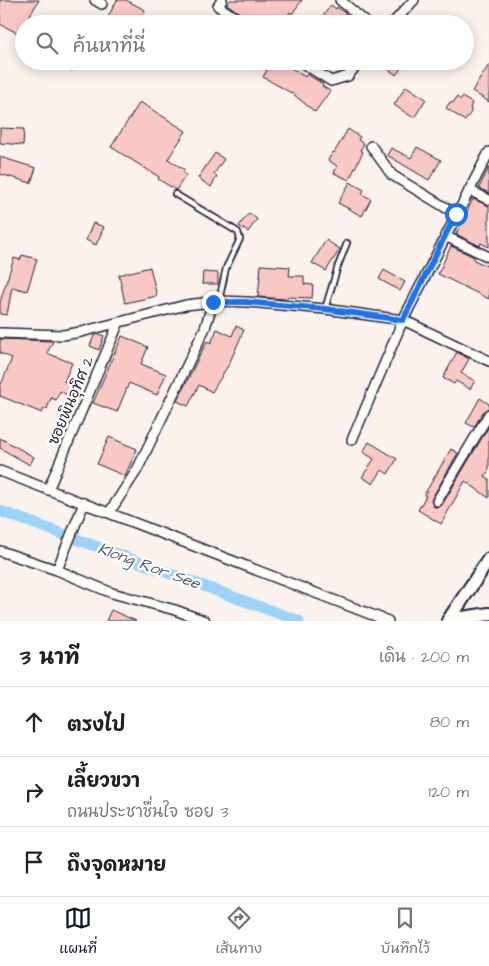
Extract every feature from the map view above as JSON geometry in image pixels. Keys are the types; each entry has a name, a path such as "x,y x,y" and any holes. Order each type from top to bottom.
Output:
{"street":[{"path":"222,0 218,6 231,15"},
{"path":"340,0 358,15"},
{"path":"400,15 414,0"},
{"path":"313,70 331,82 348,76 353,70"},
{"path":"370,146 392,175 456,214"},
{"path":"352,440 403,320 489,152"},
{"path":"469,190 489,200"},
{"path":"445,236 489,257"},
{"path":"110,513 137,470 216,302"},
{"path":"0,333 62,335 186,305 216,302 325,309 403,320 489,361"},
{"name":"ซอยพินอุทิศ 2","path":"48,490 119,322"},
{"path":"437,501 489,414"},
{"path":"0,471 388,621"},
{"path":"57,570 84,504"},
{"path":"0,551 57,570 112,593 175,610 205,621"},
{"path":"446,621 489,558"},
{"path":"446,621 489,614"}],"lane":[{"path":"175,194 238,232 240,239 226,268 216,302"},
{"path":"325,309 347,244"}],"building":[{"path":"0,0 39,0 30,15 15,15 15,32 0,24"},
{"path":"117,0 126,0 145,10 142,15 109,15"},
{"path":"230,0 302,0 292,14 290,12 288,15 242,15 227,4"},
{"path":"331,5 346,14 345,15 324,15"},
{"path":"489,65 489,102 472,91"},
{"path":"267,70 294,70 305,77 307,74 330,91 315,112 293,94 263,77"},
{"path":"389,70 400,70 396,75"},
{"path":"406,86 426,99 414,118 394,105"},
{"path":"457,97 461,100 462,97 472,103 471,112 465,121 446,108"},
{"path":"140,102 186,131 168,159 185,170 183,172 186,175 176,190 111,147"},
{"path":"0,128 24,129 23,145 0,143"},
{"path":"348,129 360,137 358,140 364,144 360,150 363,152 349,180 334,173 337,166 328,160"},
{"path":"417,147 441,160 429,180 387,155 391,148 411,158"},
{"path":"215,153 224,159 214,174 217,176 211,187 198,178"},
{"path":"0,157 36,168 31,183 0,174"},
{"path":"489,167 489,193 479,188"},
{"path":"350,182 364,190 362,194 371,199 362,216 338,203"},
{"path":"473,199 489,206 489,247 481,243 480,246 456,234"},
{"path":"249,213 257,219 248,232 239,226"},
{"path":"93,223 104,227 96,245 86,240"},
{"path":"326,240 340,249 326,271 312,263"},
{"path":"451,246 489,267 489,299 438,274"},
{"path":"22,255 37,259 27,291 12,287 7,315 0,314 0,302 14,258 20,260"},
{"path":"261,265 290,267 289,276 304,276 304,284 313,285 312,298 258,297"},
{"path":"150,267 157,296 125,303 119,275"},
{"path":"384,270 405,282 400,291 379,279"},
{"path":"203,272 218,273 218,284 202,284"},
{"path":"236,326 244,330 229,364 212,392 199,385 188,406 177,401 207,341 211,343 217,329 232,336"},
{"path":"99,334 104,336 99,350 90,346 94,336"},
{"path":"122,336 148,347 141,364 166,374 157,395 129,383 117,412 93,403"},
{"path":"0,339 53,341 47,353 72,363 64,382 77,388 73,398 60,391 56,400 51,398 47,409 44,409 42,413 0,396 0,387 12,358 0,353"},
{"path":"457,352 469,359 461,373 475,381 470,389 456,381 454,384 443,378"},
{"path":"480,398 489,404 489,408 484,411 474,427 466,423"},
{"path":"489,426 489,470 485,476 489,479 489,498 465,481 441,524 418,510 426,496 424,495 451,449 458,453 431,500 434,507 442,505"},
{"path":"109,437 137,449 125,476 97,464"},
{"path":"0,438 34,457 30,465 0,448"},
{"path":"369,442 397,459 388,474 382,470 373,484 362,477 374,459 363,452"},
{"path":"111,610 136,621 106,621"}],"waterway":[{"name":"Klong Ror See","path":"0,511 299,621"}],"route":[{"path":"213,302 246,302 325,309 403,320 456,214"}]}
